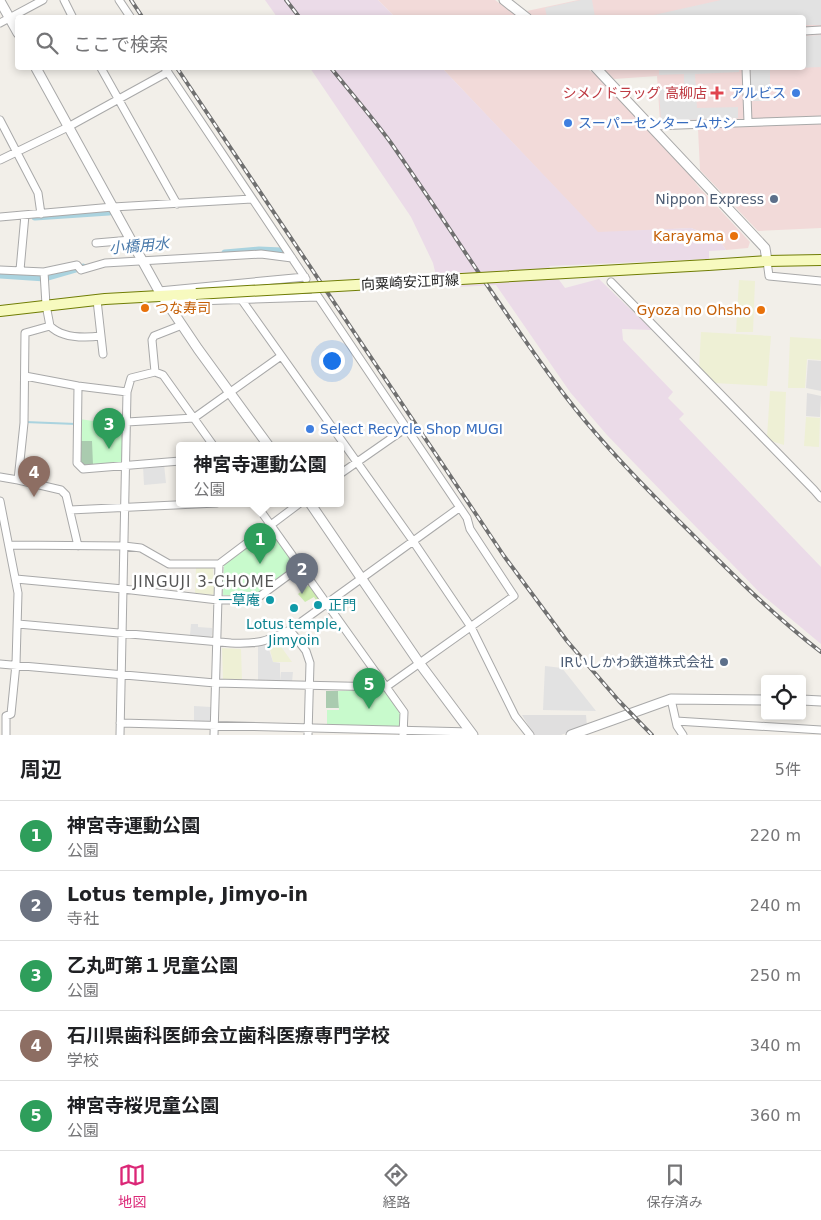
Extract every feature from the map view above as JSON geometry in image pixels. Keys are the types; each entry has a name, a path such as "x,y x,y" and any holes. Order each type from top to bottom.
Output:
{"main road":[{"name":"向粟崎安江町線","path":"0,311 97,300 708,266 767,261 821,260"}],"street":[{"path":"0,23 43,0"},
{"path":"64,0 72,15"},
{"path":"120,0 129,15"},
{"path":"504,0 523,15"},
{"path":"0,1 15,28"},
{"path":"806,31 821,30"},
{"path":"37,70 163,296 266,442"},
{"path":"102,70 177,204"},
{"path":"0,160 68,127 167,70 306,278 163,296"},
{"path":"601,70 766,248 769,276 821,281"},
{"path":"746,70 748,122"},
{"path":"0,120 38,193 41,214"},
{"path":"652,126 821,120"},
{"path":"0,217 113,207 252,199"},
{"path":"20,270 25,216"},
{"path":"96,243 131,240"},
{"path":"0,270 44,272 77,264 80,270 105,263 261,254 292,258"},
{"path":"44,272 46,305 50,326 56,332 84,338 101,336"},
{"path":"611,282 821,498"},
{"path":"0,664 215,683 386,687 514,596 470,529 466,518 317,295 241,299 163,296"},
{"path":"241,299 343,442"},
{"path":"97,300 104,354"},
{"path":"155,372 152,340 154,336 182,325"},
{"path":"18,480 24,423 25,333 50,326"},
{"path":"127,422 194,418 281,356"},
{"path":"120,735 127,392 131,378 155,372 163,375 212,442"},
{"path":"25,376 78,386 127,392"},
{"path":"78,386 77,463 83,468 176,461"},
{"path":"344,471 406,428"},
{"path":"344,444 471,626 515,716 530,735"},
{"path":"0,477 61,490 66,495 78,546"},
{"path":"0,501 18,593 16,664 11,714 6,716 6,735"},
{"path":"70,510 176,505"},
{"path":"258,507 404,712 403,732"},
{"path":"10,545 124,546 141,548 169,564 219,564 295,507"},
{"path":"313,507 420,664 472,733"},
{"path":"18,624 253,644 267,641 290,630 459,508"},
{"path":"214,735 219,564"},
{"path":"16,579 218,600 256,599 301,566"},
{"path":"290,630 306,651 310,663 309,732"},
{"path":"671,699 676,721 683,735"},
{"path":"571,735 671,699 761,700"},
{"path":"806,700 821,700"},
{"path":"676,721 801,732 821,730"},
{"path":"120,723 309,732 472,733"}],"shaded area":[{"path":"265,0 378,0 393,15 276,15"},
{"path":"378,0 495,0 515,15 393,15"},
{"path":"578,0 821,0 821,116 660,122 657,76 614,79 605,70 806,70 806,15 532,15 527,11"},
{"path":"581,0 592,0 595,15 547,15 545,8"},
{"path":"721,0 821,0 821,25 806,25 806,15 654,15"},
{"path":"821,35 821,67 806,68 806,36"},
{"path":"311,70 444,70 598,232 691,228 718,238 726,250 709,251 709,259 549,266 565,288 599,279 652,330 622,329 623,340 673,392 668,398 684,414 679,419 821,567 821,644 760,593 607,435 570,392 496,285 439,288 433,263 411,217"},
{"name":"スーパーセンター ムサシ","path":"444,70 589,70 598,76 686,170 698,186 750,242 748,248 726,250 718,238 691,228 598,233"},
{"path":"659,70 739,70 739,72 695,74 697,108 738,107 738,118 661,121 659,89 684,87 684,74 659,75"},
{"path":"750,70 770,70 770,101 752,101"},
{"name":"Nippon Express","path":"821,122 821,228 758,231 700,170 698,129 700,127"},
{"path":"808,360 821,361 821,391 806,388"},
{"path":"807,393 821,396 820,417 806,416"},
{"path":"164,464 166,483 144,485 143,466"},
{"path":"191,624 198,624 198,627 212,628 212,635 210,637 190,635"},
{"path":"267,643 273,662 280,663 280,681 281,672 293,672 292,682 258,681 258,646"},
{"path":"545,666 562,668 596,711 543,710"},
{"path":"194,706 211,707 211,721 208,723 194,722"},
{"path":"522,715 586,715 587,726 561,735 534,735"}],"green space":[{"path":"739,280 755,281 753,332 736,332"},
{"path":"701,332 771,336 767,386 714,383 699,368"},
{"path":"790,337 821,339 821,360 807,359 805,388 788,388"},
{"path":"770,391 786,392 784,445 771,441 767,437"},
{"path":"806,417 820,418 819,447 804,446"},
{"path":"80,419 125,426 125,457 121,463 93,465 92,441 80,441"},
{"path":"80,441 93,441 93,465 83,466 79,462"},
{"path":"273,528 298,565 258,595 250,598 223,595 224,562"},
{"path":"196,568 213,568 214,593 212,595 195,593"},
{"path":"309,585 320,601 317,602 314,597 305,602 298,594"},
{"path":"277,641 292,662 273,662 269,645"},
{"path":"222,648 241,649 242,681 223,681"},
{"path":"385,689 400,711 400,725 398,727 327,725 327,710 339,710 338,691"},
{"path":"326,691 338,691 339,708 326,708"}],"waterway":[{"path":"35,217 109,212"},
{"name":"小橋用水","path":"225,253 259,250 282,251"},
{"name":"小橋用水","path":"0,275 45,278 83,267"},
{"path":"25,422 76,424"}],"railway":[{"path":"131,0 141,15"},
{"path":"286,0 298,15"},
{"path":"178,70 504,556 567,641 619,701 652,735"},
{"path":"333,70 391,143 521,335 594,432 640,482 736,578 821,652"}],"place":[{"name":"シメノドラッグ 高柳店","path":"717,93"},
{"name":"アルビス","path":"796,93"},
{"name":"スーパーセンター ムサシ","path":"568,123"},
{"name":"Nippon Express","path":"774,199"},
{"name":"Karayama","path":"734,236"},
{"name":"つな寿司","path":"145,308"},
{"name":"Gyoza no Ohsho","path":"761,310"},
{"name":"Select Recycle Shop MUGI","path":"310,429"},
{"name":"乙丸町第１児童公園","path":"109,449"},
{"name":"石川県歯科医師会立歯科医療専門学校","path":"34,497"},
{"name":"神宮寺運動公園","path":"260,564"},
{"name":"Lotus temple, Jimyo-in","path":"302,594"},
{"name":"一草庵","path":"270,600"},
{"name":"正門","path":"318,605"},
{"name":"Lotus temple, Jimyoin","path":"294,608"},
{"name":"IRいしかわ鉄道株式会社","path":"724,662"},
{"name":"神宮寺桜児童公園","path":"369,709"}],"district":[{"name":"JINGUJI 3-CHOME","path":"204,582"}]}
